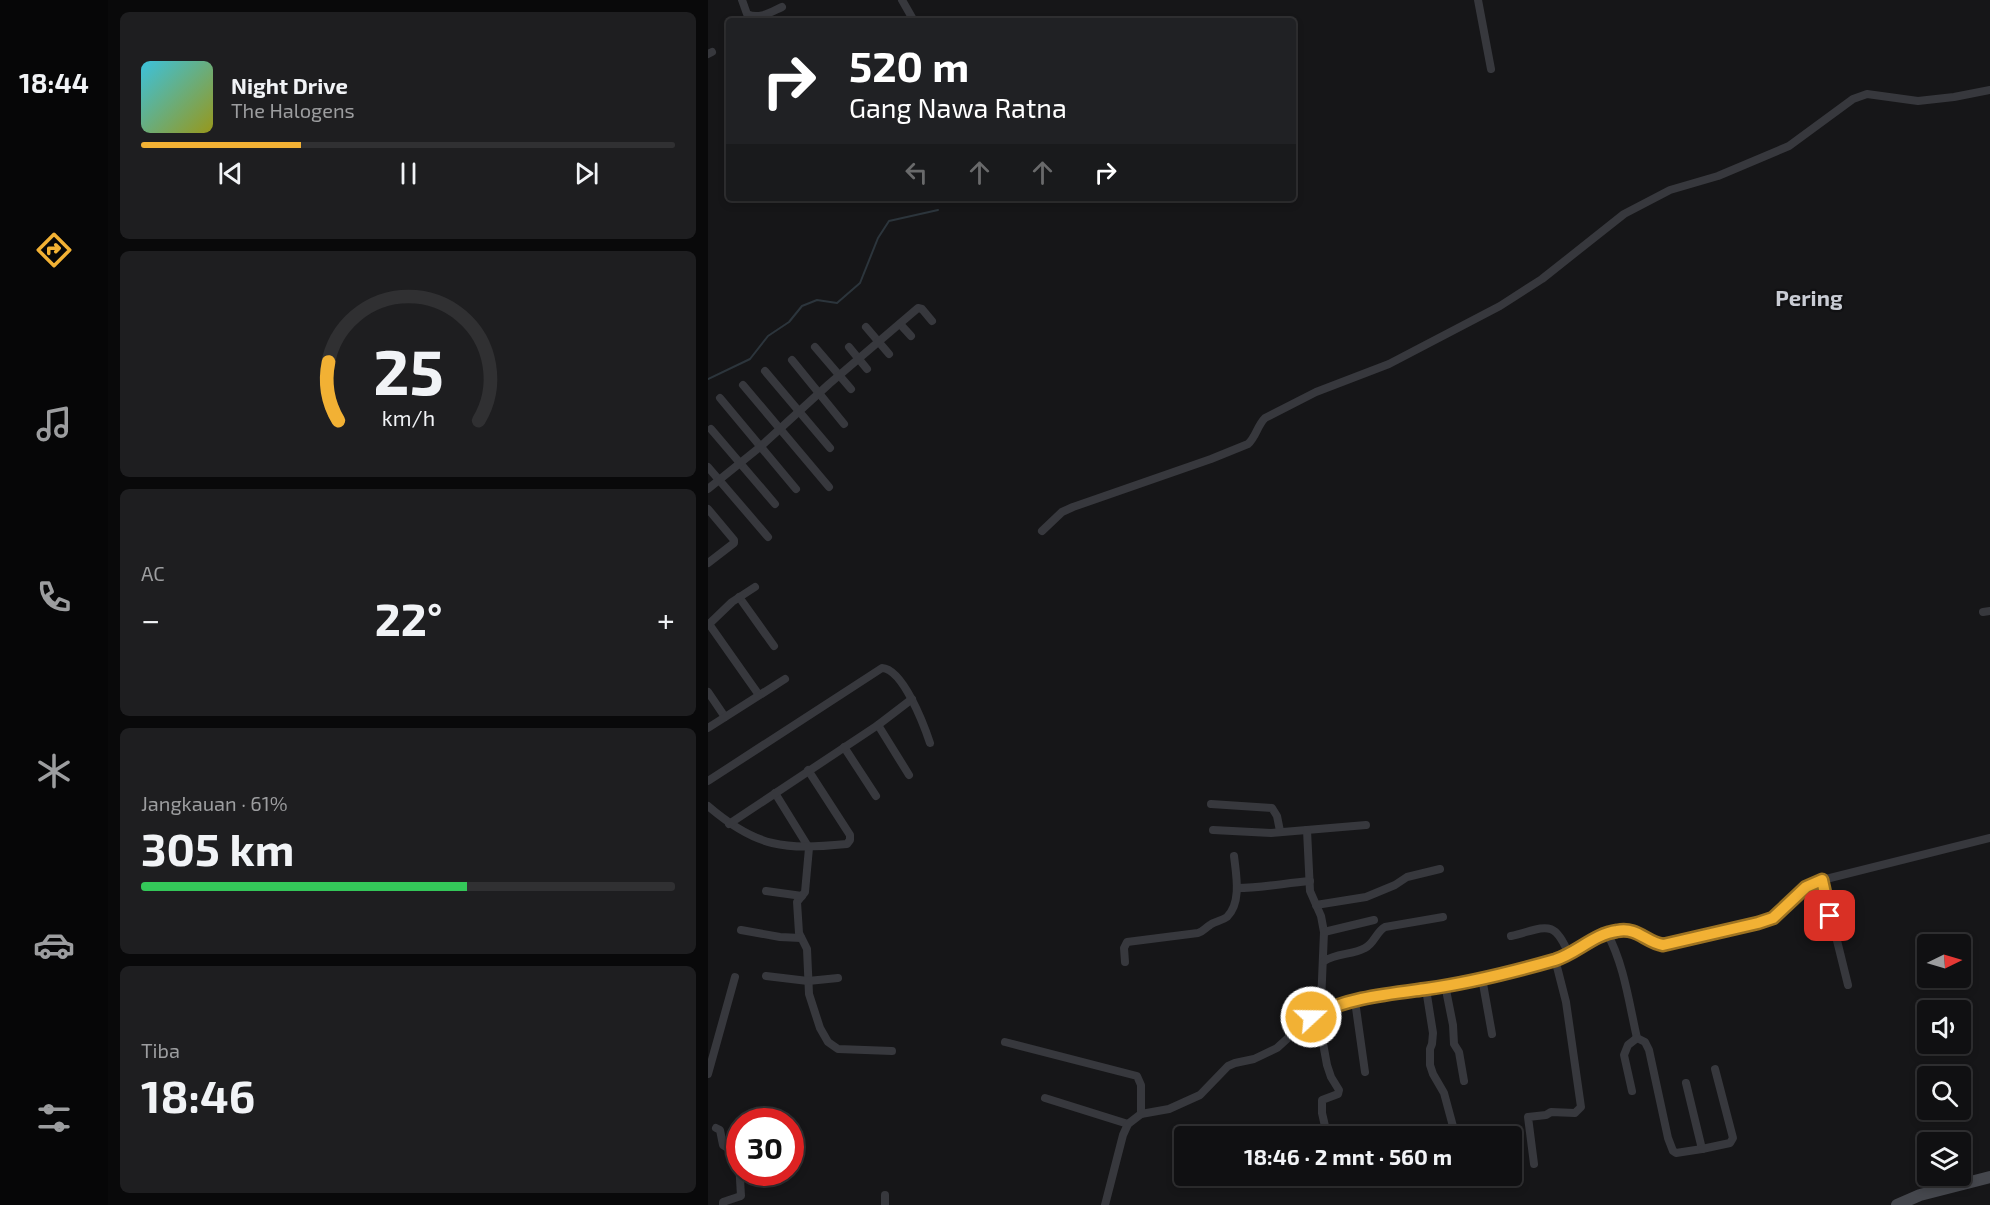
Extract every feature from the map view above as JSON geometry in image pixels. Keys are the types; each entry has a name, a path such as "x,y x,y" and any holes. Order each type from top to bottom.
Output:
{"street":[{"path":"742,0 747,14 752,16 762,16 782,7"},
{"path":"902,0 912,18"},
{"path":"1478,0 1491,69"},
{"path":"1042,531 1059,514 1073,507 1248,444 1265,418 1316,392 1389,364 1500,306 1542,279 1624,214 1670,190 1718,176 1789,146 1853,99 1867,94 1918,100 1954,97 1990,90"},
{"path":"708,489 760,447 920,308 932,321"},
{"path":"900,324 911,336"},
{"path":"866,327 889,354"},
{"path":"815,347 851,389"},
{"path":"849,347 867,369"},
{"path":"792,360 844,423"},
{"path":"765,371 830,448"},
{"path":"743,386 829,487"},
{"path":"720,398 796,489"},
{"path":"711,429 775,504"},
{"path":"708,467 768,537"},
{"path":"708,563 734,543 734,540 710,515"},
{"path":"755,587 721,611 709,625 759,695"},
{"path":"739,597 774,646"},
{"path":"708,781 878,669 886,668 892,672 912,699 921,716 930,743"},
{"path":"708,728 785,679"},
{"path":"708,692 725,717"},
{"path":"729,824 912,699"},
{"path":"878,724 909,775"},
{"path":"844,747 876,796"},
{"path":"708,806 729,824 762,841 783,846 809,848 847,844 850,836 808,770"},
{"path":"775,793 809,848 807,885 798,902 801,938 807,949 812,1010 828,1042 838,1049 892,1051"},
{"path":"1211,804 1272,808 1277,816 1280,831"},
{"path":"1213,830 1260,833 1366,825"},
{"path":"1307,830 1310,891 1324,932 1320,1027 1327,1065 1339,1090 1338,1094 1322,1100 1324,1126"},
{"path":"1105,1205 1123,1135 1128,1124 1141,1114 1169,1108 1200,1095 1228,1066 1254,1059 1277,1048 1319,1012 1355,1001 1482,978 1555,959 1607,933 1630,930 1656,944 1663,945 1758,923 1777,915 1806,887 1822,880 1990,838"},
{"path":"1125,962 1124,948 1127,942 1203,932 1209,925 1224,919 1231,911 1237,888 1234,856"},
{"path":"1316,905 1366,897 1395,885 1407,877 1440,869"},
{"path":"1237,888 1262,888 1310,880"},
{"path":"1822,880 1848,985"},
{"path":"766,891 802,896"},
{"path":"1324,961 1366,948 1378,932 1385,927 1443,917"},
{"path":"1324,932 1374,920"},
{"path":"1511,936 1546,928 1553,929 1561,935 1569,954"},
{"path":"741,930 801,938"},
{"path":"1607,933 1618,961 1637,1038 1645,1042 1649,1050 1668,1138 1673,1151 1682,1153 1730,1143 1733,1138 1715,1069"},
{"path":"1534,1164 1528,1117 1546,1115 1551,1112 1575,1113 1581,1107 1566,1002 1555,959"},
{"path":"766,976 808,981 838,978"},
{"path":"708,1074 735,977"},
{"path":"1482,978 1492,1034"},
{"path":"1445,985 1453,1025 1454,1044 1459,1052 1464,1081"},
{"path":"1426,989 1433,1033 1429,1053 1431,1065 1433,1074 1444,1092 1453,1126"},
{"path":"1355,1001 1365,1072"},
{"path":"1632,1091 1624,1054 1628,1045 1637,1038"},
{"path":"1005,1042 1137,1076 1140,1085 1141,1114"},
{"path":"1686,1083 1702,1149"},
{"path":"1045,1098 1128,1124"},
{"path":"716,1128 720,1130 723,1145 736,1153 739,1162 741,1196 723,1202 723,1205"},
{"path":"1897,1205 1920,1195 1990,1177"},
{"path":"885,1195 885,1205"}],"waterway":[{"path":"708,379 750,359 768,336 789,322 802,306 817,300 837,303 860,283 878,238 889,221 938,210"}],"district":[{"name":"Pering","path":"1809,297"}],"route":[{"path":"1311,1017 1319,1012 1362,999 1482,978 1555,959 1607,933 1619,930 1630,930 1656,944 1663,945 1758,923 1773,918 1806,887 1822,880 1830,916"}]}
